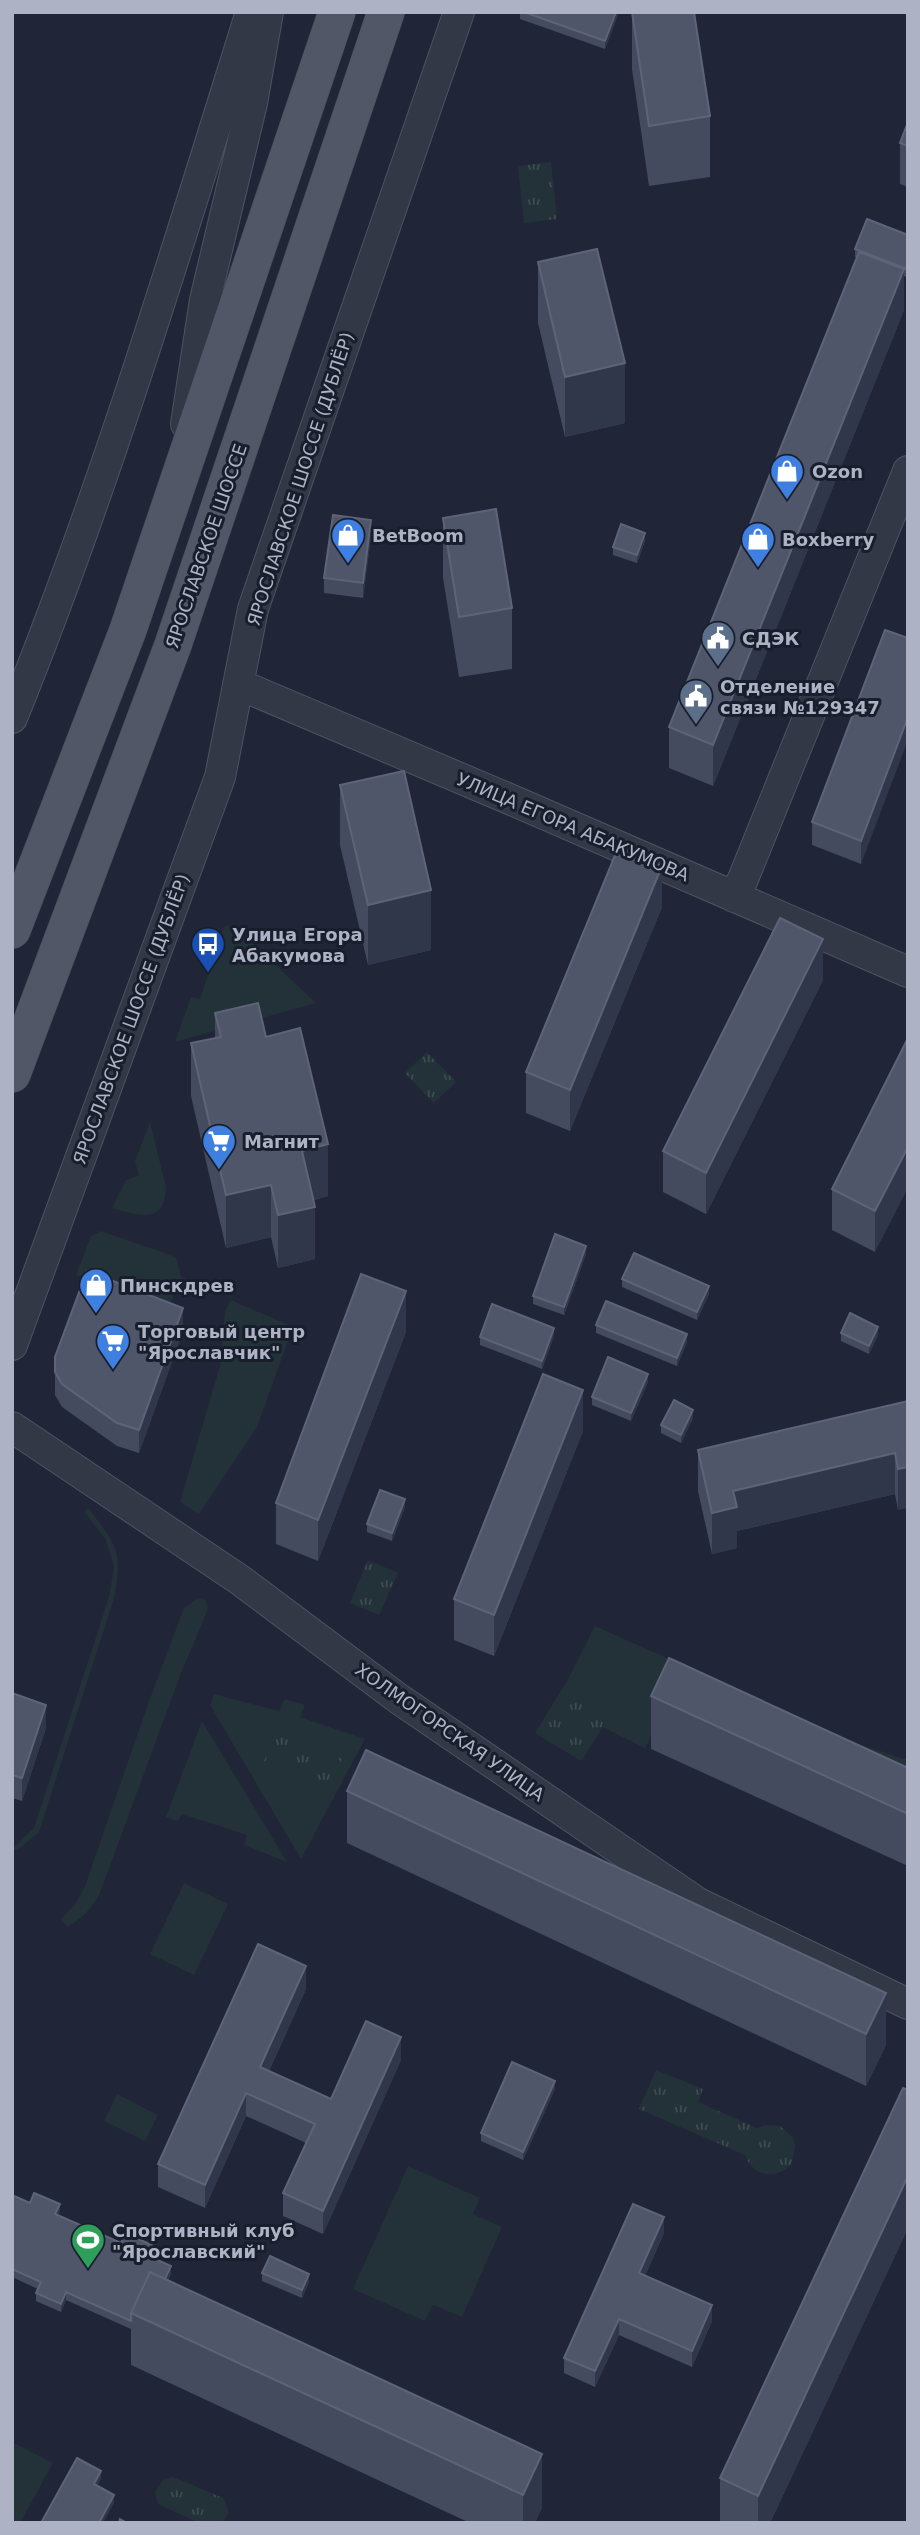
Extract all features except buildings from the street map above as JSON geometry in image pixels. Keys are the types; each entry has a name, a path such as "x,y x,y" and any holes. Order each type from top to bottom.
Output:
{"main road":[{"path":"12,930 128,630 337,12"},
{"name":"ЯРОСЛАВСКОЕ ШОССЕ","path":"12,1074 173,645 386,12"}],"street":[{"path":"12,718 58,605 175,254 251,12"},
{"path":"176,486 205,300 252,103 268,12"},
{"name":"ЯРОСЛАВСКОЕ ШОССЕ (ДУБЛЁР)","path":"12,1345 220,777 253,609 459,12"},
{"path":"734,897 908,471"},
{"name":"УЛИЦА ЕГОРА АБАКУМОВА","path":"238,684 908,972"},
{"name":"ХОЛМОГОРСКАЯ УЛИЦА","path":"12,1427 240,1580 399,1699 698,1903 908,2004"}],"green space":[{"path":"551,162 557,219 524,223 518,166"},
{"path":"232,924 316,1003 175,1042 191,997 200,999 224,927"},
{"path":"427,1052 456,1082 434,1103 405,1073"},
{"path":"150,1122 166,1187 161,1208 155,1213 140,1215 112,1208 126,1180 139,1175 135,1162"},
{"path":"101,1231 176,1257 181,1277 200,1286 203,1291 200,1296 176,1290 168,1310 76,1275 91,1236"},
{"path":"231,1300 293,1327 257,1427 199,1514 180,1502 220,1366 225,1311"},
{"path":"86,1509 89,1509 106,1532 115,1550 118,1570 114,1598 39,1832 20,1848 12,1851 12,1846 34,1828 109,1597 114,1567 106,1540 85,1513"},
{"path":"368,1560 398,1573 379,1615 350,1603"},
{"path":"198,1598 205,1600 208,1607 206,1614 181,1673 100,1893 86,1913 67,1927 61,1919 76,1903 85,1886 184,1608"},
{"path":"595,1626 861,1745 908,1760 908,1815 668,1705 645,1748 602,1727 610,1715 564,1687"},
{"path":"564,1686 610,1715 581,1761 535,1733"},
{"path":"214,1694 279,1711 285,1699 305,1705 300,1717 365,1739 301,1859 210,1705"},
{"path":"202,1721 287,1862 244,1845 247,1835 182,1814 178,1821 166,1817"},
{"path":"282,1727 342,1759 324,1792 264,1761"},
{"path":"184,1883 228,1904 194,1975 150,1954"},
{"path":"656,2070 703,2089 698,2102 757,2128 765,2125 780,2126 793,2138 795,2146 792,2163 786,2169 772,2174 759,2172 745,2155 639,2109"},
{"path":"117,2094 158,2115 145,2141 104,2121"},
{"path":"408,2166 480,2198 473,2214 502,2227 462,2317 433,2305 425,2321 353,2289"},
{"path":"12,2442 53,2463 20,2523 12,2523"},
{"path":"173,2477 223,2498 229,2512 222,2523 199,2523 158,2504 155,2493 163,2480"}],"place":[{"name":"Ozon","path":"787,501"},
{"name":"BetBoom","path":"348,565"},
{"name":"Boxberry","path":"758,569"},
{"name":"СДЭК","path":"718,668"},
{"name":"Отделение связи №129347","path":"696,726"},
{"name":"Улица Егора Абакумова","path":"208,974"},
{"name":"Магнит","path":"219,1171"},
{"name":"Пинскдрев","path":"96,1315"},
{"name":"Торговый центр \"Ярославчик\"","path":"113,1371"},
{"name":"Спортивный клуб \"Ярославский\"","path":"88,2270"}]}
